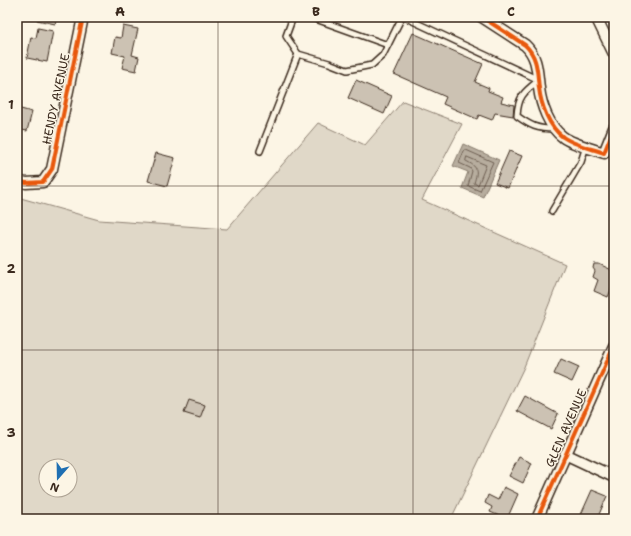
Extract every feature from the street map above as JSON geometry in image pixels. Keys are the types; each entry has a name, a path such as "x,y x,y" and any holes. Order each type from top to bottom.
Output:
{"street":[{"name":"HENDY AVENUE","path":"17,181 26,183 43,182 52,169 83,17"},
{"path":"482,17 514,37 530,50 538,67 538,80 543,105 550,122 565,138 604,153 614,128"},
{"path":"596,17 614,54"},
{"name":"GLEN AVENUE","path":"537,519 614,346"},
{"path":"565,454 614,476"}],"lane":[{"path":"291,17 286,36 298,54 347,70 372,65 383,55 403,17 538,80 522,94 517,107 517,116 529,125 540,129 555,129"},
{"path":"310,17 388,45"},
{"path":"260,151 298,54"},
{"path":"552,212 581,162 586,146"}],"shaded area":[{"path":"403,101 462,124 422,200 565,264 524,367 451,519 17,519 17,197 99,220 227,229 318,123 365,145"}],"water":[{"path":"463,144 499,160 483,197 462,188 468,172 453,166"}],"building":[{"path":"37,17 57,17 55,24 37,20"},
{"path":"123,26 138,29 132,55 139,57 136,71 122,68 125,56 112,53 115,37 121,38"},
{"path":"38,28 53,31 47,62 27,58 31,37 36,38"},
{"path":"413,33 483,64 475,82 489,88 488,91 503,97 501,102 514,105 513,116 495,113 492,120 479,115 477,119 443,104 446,97 394,74"},
{"path":"356,80 392,96 384,114 348,98"},
{"path":"17,108 32,112 27,131 22,130 17,151"},
{"path":"509,151 522,156 508,188 495,183"},
{"path":"156,153 175,158 167,186 148,181"},
{"path":"594,264 599,264 614,271 614,288 612,287 608,297 594,291 598,280 593,277 595,271 593,268"},
{"path":"561,359 579,367 572,382 554,374"},
{"path":"525,396 558,414 551,429 517,411"},
{"path":"189,400 205,405 200,418 184,413"},
{"path":"519,457 532,463 523,483 509,476"},
{"path":"504,487 518,494 507,519 490,512 492,507 485,503 488,495 498,500"},
{"path":"592,490 607,496 597,519 579,519"}],"cycle path":[{"path":"17,181 26,183 43,182 52,169 83,17"},
{"path":"482,17 525,45 529,50 535,60 540,95 546,115 558,133 567,140 604,153 614,128"},
{"path":"537,519 614,346"}]}
